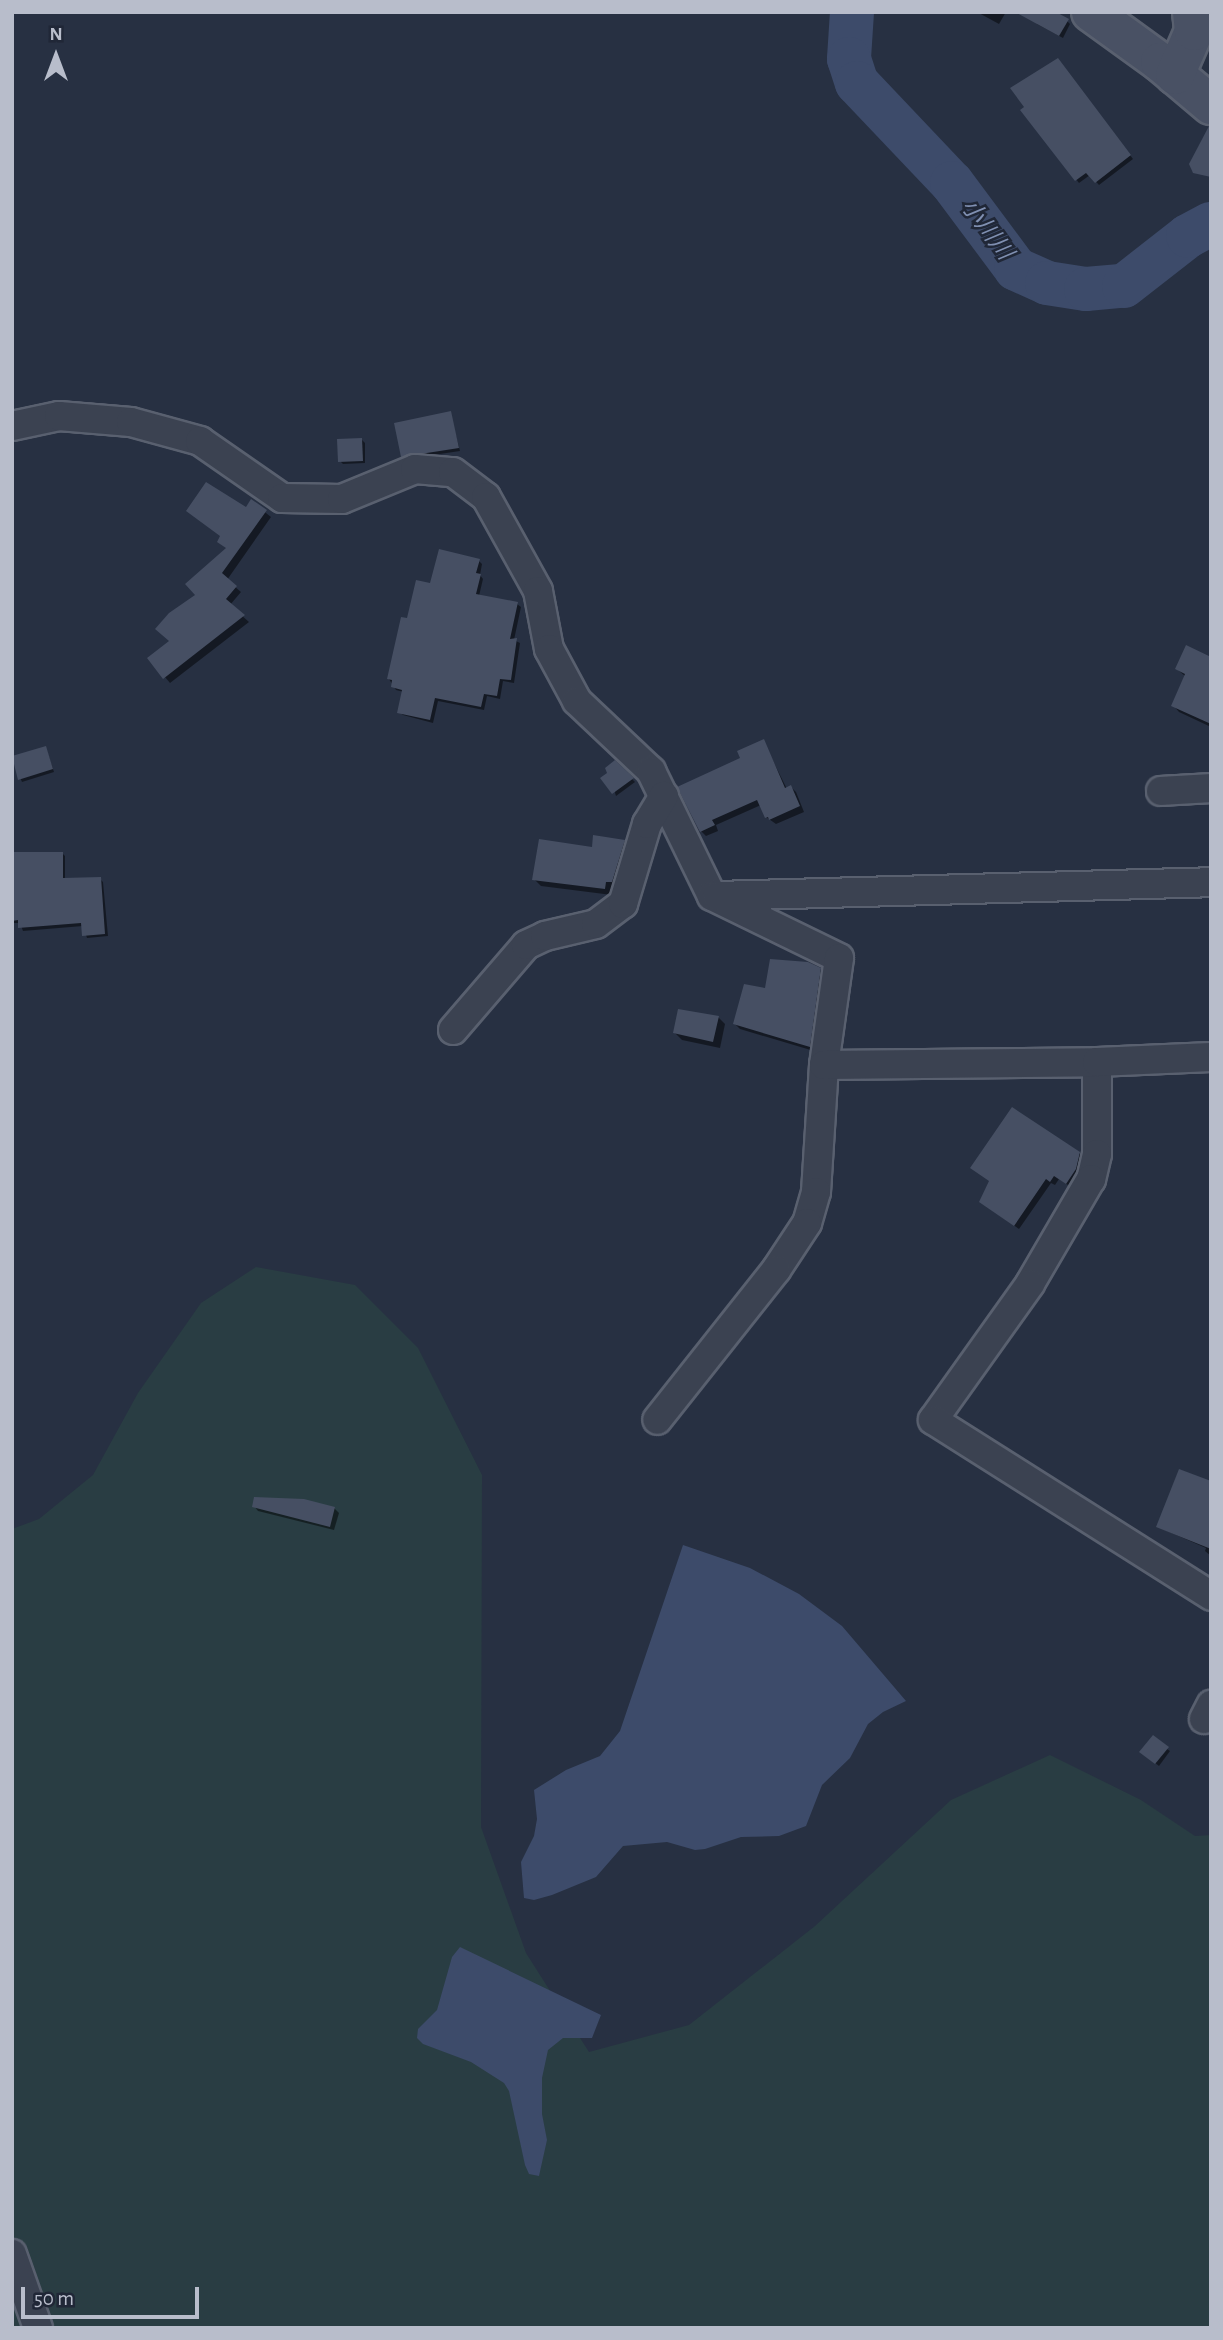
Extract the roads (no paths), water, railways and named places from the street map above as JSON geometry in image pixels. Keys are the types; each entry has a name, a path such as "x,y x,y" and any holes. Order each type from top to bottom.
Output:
{"main road":[{"path":"1091,12 1175,75 1211,106"},
{"path":"1175,75 1195,31 1192,12"}],"street":[{"path":"12,426 59,416 131,422 200,441 282,498 341,499 415,469 453,472 486,497 538,591 550,649 577,701 651,771 712,896 839,957 824,1065 816,1192 807,1223 776,1270 657,1420"},
{"path":"1161,791 1211,788"},
{"path":"453,1030 526,945 545,936 596,924 623,904 647,824 664,796"},
{"path":"712,896 1211,883"},
{"path":"824,1065 1097,1062 1211,1057"},
{"path":"1097,1062 1097,1154 1090,1179 1030,1284 933,1420 1211,1596"},
{"path":"12,2254 37,2328"}],"water":[{"path":"683,1545 750,1568 799,1594 842,1626 906,1701 883,1712 868,1724 850,1758 822,1785 806,1826 779,1836 741,1837 705,1849 695,1850 667,1842 623,1846 596,1877 552,1895 534,1900 524,1898 521,1862 534,1836 537,1819 534,1790 566,1770 600,1756 620,1731"},
{"path":"460,1947 601,2015 592,2038 563,2038 548,2050 542,2078 542,2114 547,2140 539,2176 529,2174 525,2165 509,2091 504,2083 471,2062 423,2044 417,2038 418,2029 437,2010 452,1957"}],"waterway":[{"name":"小川川","path":"852,12 849,59 857,83 952,183 1016,269 1047,283 1086,289 1124,286 1188,236 1211,224"}]}
